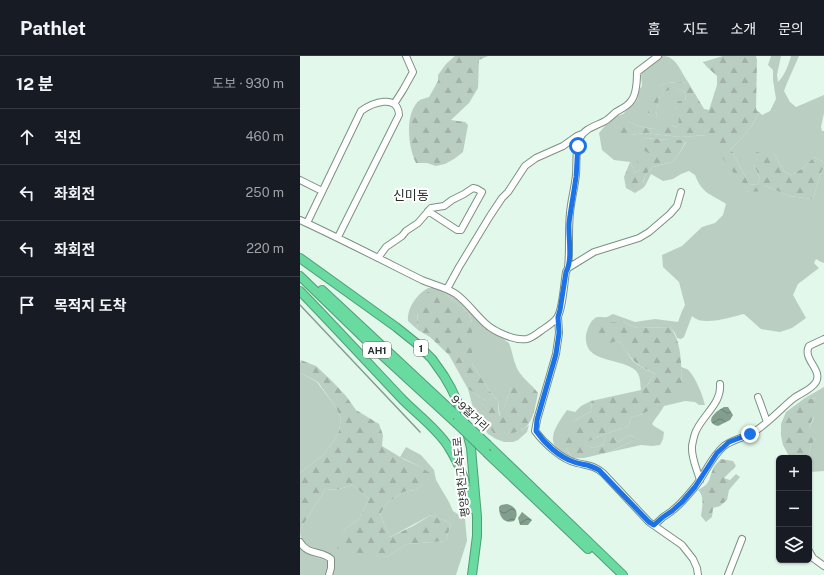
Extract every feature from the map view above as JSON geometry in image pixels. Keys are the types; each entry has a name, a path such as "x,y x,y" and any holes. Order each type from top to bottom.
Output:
{"highway":[{"name":"평양희천고속도로","path":"300,258 416,343 432,359 451,388 464,420 471,448 477,517 477,536 472,575"},
{"name":"9·9절거리","path":"300,269 456,419 488,454 616,575"},
{"name":"9·9절거리","path":"300,276 371,345 488,445 623,575"},
{"name":"평양희천고속도로","path":"300,291 439,435 447,446 465,480 468,493 473,525 473,544 469,575"}],"street":[{"path":"394,104 413,72 406,56"},
{"path":"447,289 458,267 490,216 525,166 536,158 563,146 589,129 608,120 612,115 632,101 637,85 637,72 658,56"},
{"path":"307,223 361,111 380,102 391,102 398,110 399,115 338,238"},
{"path":"582,134 578,146 576,174 570,211 570,251 558,317 559,333 556,354 537,420 536,431 540,437 556,452 576,463 591,466 599,470 649,522 682,545 693,559 699,574"},
{"path":"300,180 322,191"},
{"path":"378,258 386,247 418,223 428,211 434,207 444,206 473,188 482,192 461,230 457,230 428,211"},
{"path":"568,268 594,252 639,238 649,232 677,206 682,192"},
{"path":"300,220 430,284 447,289 456,294 486,324 499,332 519,340 529,339 558,317"},
{"path":"654,525 682,502 700,480 717,453 729,442 750,434 760,428 794,398 811,388 816,383 817,373 808,357 807,351 809,346 824,339"},
{"path":"700,480 693,457 692,445 696,431 717,400 721,389 720,384"},
{"path":"758,397 767,422"},
{"path":"728,575 742,539"},
{"path":"300,542 307,550 327,556 331,559 332,561 329,575"},
{"path":"812,556 824,566"}],"green space":[{"path":"455,56 488,56 479,60 478,88 469,103 451,120 465,122 468,125 463,152 445,164 436,166 427,163 416,163 411,148 409,130 412,113 415,105 420,100 429,97 438,81 438,75 446,64"},
{"path":"663,56 668,57 675,62 688,82 665,83 660,86 648,114 656,118 658,103 661,95 667,90 679,89 686,93 685,101 675,107 679,115 679,122 676,127 664,125 653,129 638,126 627,121 631,135 644,133 681,137 711,135 748,192 764,185 789,196 813,199 824,167 824,263 816,259 814,263 819,268 798,284 793,295 806,318 792,328 780,332 761,329 744,314 710,321 703,321 692,316 684,337 681,339 677,338 670,327 638,328 623,322 609,342 618,341 634,362 655,374 649,383 641,390 639,377 635,370 620,363 603,358 590,351 587,344 586,335 589,326 595,318 607,317 613,314 635,322 655,319 678,322 685,305 679,282 663,267 662,255 682,246 702,227 715,223 723,215 726,204 704,190 695,175 689,171 673,179 663,181 651,174 645,186 643,183 646,174 653,167 672,162 686,142 683,140 644,138 636,145 656,157 635,173 630,162 614,160 602,150 599,133 614,117 623,114 637,100 639,90 642,86 641,74 651,63"},
{"path":"723,56 756,56 757,60 756,108 759,112 750,128 731,149 749,184 757,185 760,178 754,165 756,152 774,154 784,171 791,175 803,168 814,157 824,162 824,167 813,199 789,196 764,185 763,191 748,192 710,141 710,135 681,137 644,133 631,135 617,132 618,124 627,121 638,126 653,129 659,125 665,116 669,117 671,125 676,127 679,122 679,117 675,107 678,101 685,101 686,93 679,89 667,90 661,95 657,106 656,119 648,114 648,102 660,86 665,83 688,82 704,109 709,110 717,85 717,76 703,62"},
{"path":"771,56 781,56 777,75 778,82 787,67 791,56 799,56 784,91 790,102 796,107 824,95 824,113 821,127 822,131 824,131 824,162 814,157 803,168 791,175 784,171 774,154 754,165 760,178 757,185 749,184 731,149 750,128 759,112 762,115 770,111 776,99 773,70 768,65"},
{"path":"644,138 686,141 679,154 672,162 653,167 646,174 643,182 645,186 635,193 626,188 624,177 630,162 635,173 640,170 637,161 644,157 655,157 635,145"},
{"path":"428,288 437,288 454,295 495,333 509,343 517,369 533,387 511,387 500,417 498,401 472,364 472,323 470,315 445,294 418,301 418,330 408,321 411,306 420,294"},
{"path":"436,289 445,294 470,315 472,323 472,364 498,401 499,416 505,406 511,387 533,387 538,393 531,420 522,430 506,434 494,434 480,413 485,400 468,389 449,355 430,337 418,330 418,301 423,294"},
{"path":"623,322 638,328 670,327 679,346 682,383 676,393 643,414 630,418 629,426 596,437 584,444 592,448 603,445 606,435 612,432 615,433 615,439 618,442 630,435 635,437 634,440 610,452 584,458 572,458 566,448 565,437 574,421 592,411 591,401 641,390 649,383 655,374 635,362 618,341 609,343 598,334 599,323"},
{"path":"301,360 316,366 346,396 356,410 379,424 383,435 382,446 433,475 416,490 403,492 387,503 380,514 390,537 431,515 451,523 446,541 407,544 387,557 335,548 346,528 359,519 369,499 353,485 339,489 325,490 300,530 300,473 323,455 333,442 339,431 341,418 335,406 318,382 300,373"},
{"path":"681,367 687,369 693,376 701,391 705,405 685,401 664,406 652,424 664,432 660,445 641,445 610,452 634,440 635,437 630,435 618,442 606,435 603,445 592,448 583,444 596,437 629,426 630,418 643,414 682,383"},
{"path":"300,373 317,382 335,406 341,418 339,431 333,442 323,455 300,473"},
{"path":"824,387 824,471 812,472 812,455 808,455 811,445 816,438 809,427 813,420 817,399 805,398"},
{"path":"468,389 485,400 482,405 488,424 494,434 522,430 529,425 527,432 518,440 513,442 504,442 488,434 477,418"},
{"path":"805,398 817,399 817,410 809,427 818,432 808,455 788,455 783,445 781,424 786,412"},
{"path":"591,401 592,411 574,421 566,448 572,458 557,448 553,437 555,431 567,410 575,412 581,406"},
{"path":"406,447 421,455 434,470 436,480 453,511 465,519 467,541 456,575 330,575 333,558 316,552 306,546 303,542 300,530 325,490 339,489 353,485 369,499 359,519 346,528 336,548 387,557 407,544 446,541 451,523 431,515 390,537 380,514 387,503 403,492 416,490 432,475 419,466 400,457"},
{"path":"721,459 733,461 736,466 724,478 730,480 736,474 740,477 729,490 727,500 720,506 713,508 712,517 706,522 701,516 702,495 698,490 707,483 716,464"},
{"path":"300,545 328,560 330,566 327,575 300,575"}],"water":[{"path":"724,407 728,407 733,415 730,420 718,426 711,422 711,419 712,416"},
{"path":"507,504 516,510 517,515 514,521 505,521 501,517 499,507"},
{"path":"522,512 532,520 528,525 520,525 518,518"}],"waterway":[{"path":"300,305 420,432"}],"district":[{"name":"신미동","path":"411,195"}],"route":[{"path":"578,146 576,174 570,211 570,251 558,317 559,333 556,354 537,420 536,431 540,437 556,452 569,460 576,463 586,464 603,473 649,522 654,525 682,502 695,487 717,453 729,442 750,434"}]}
